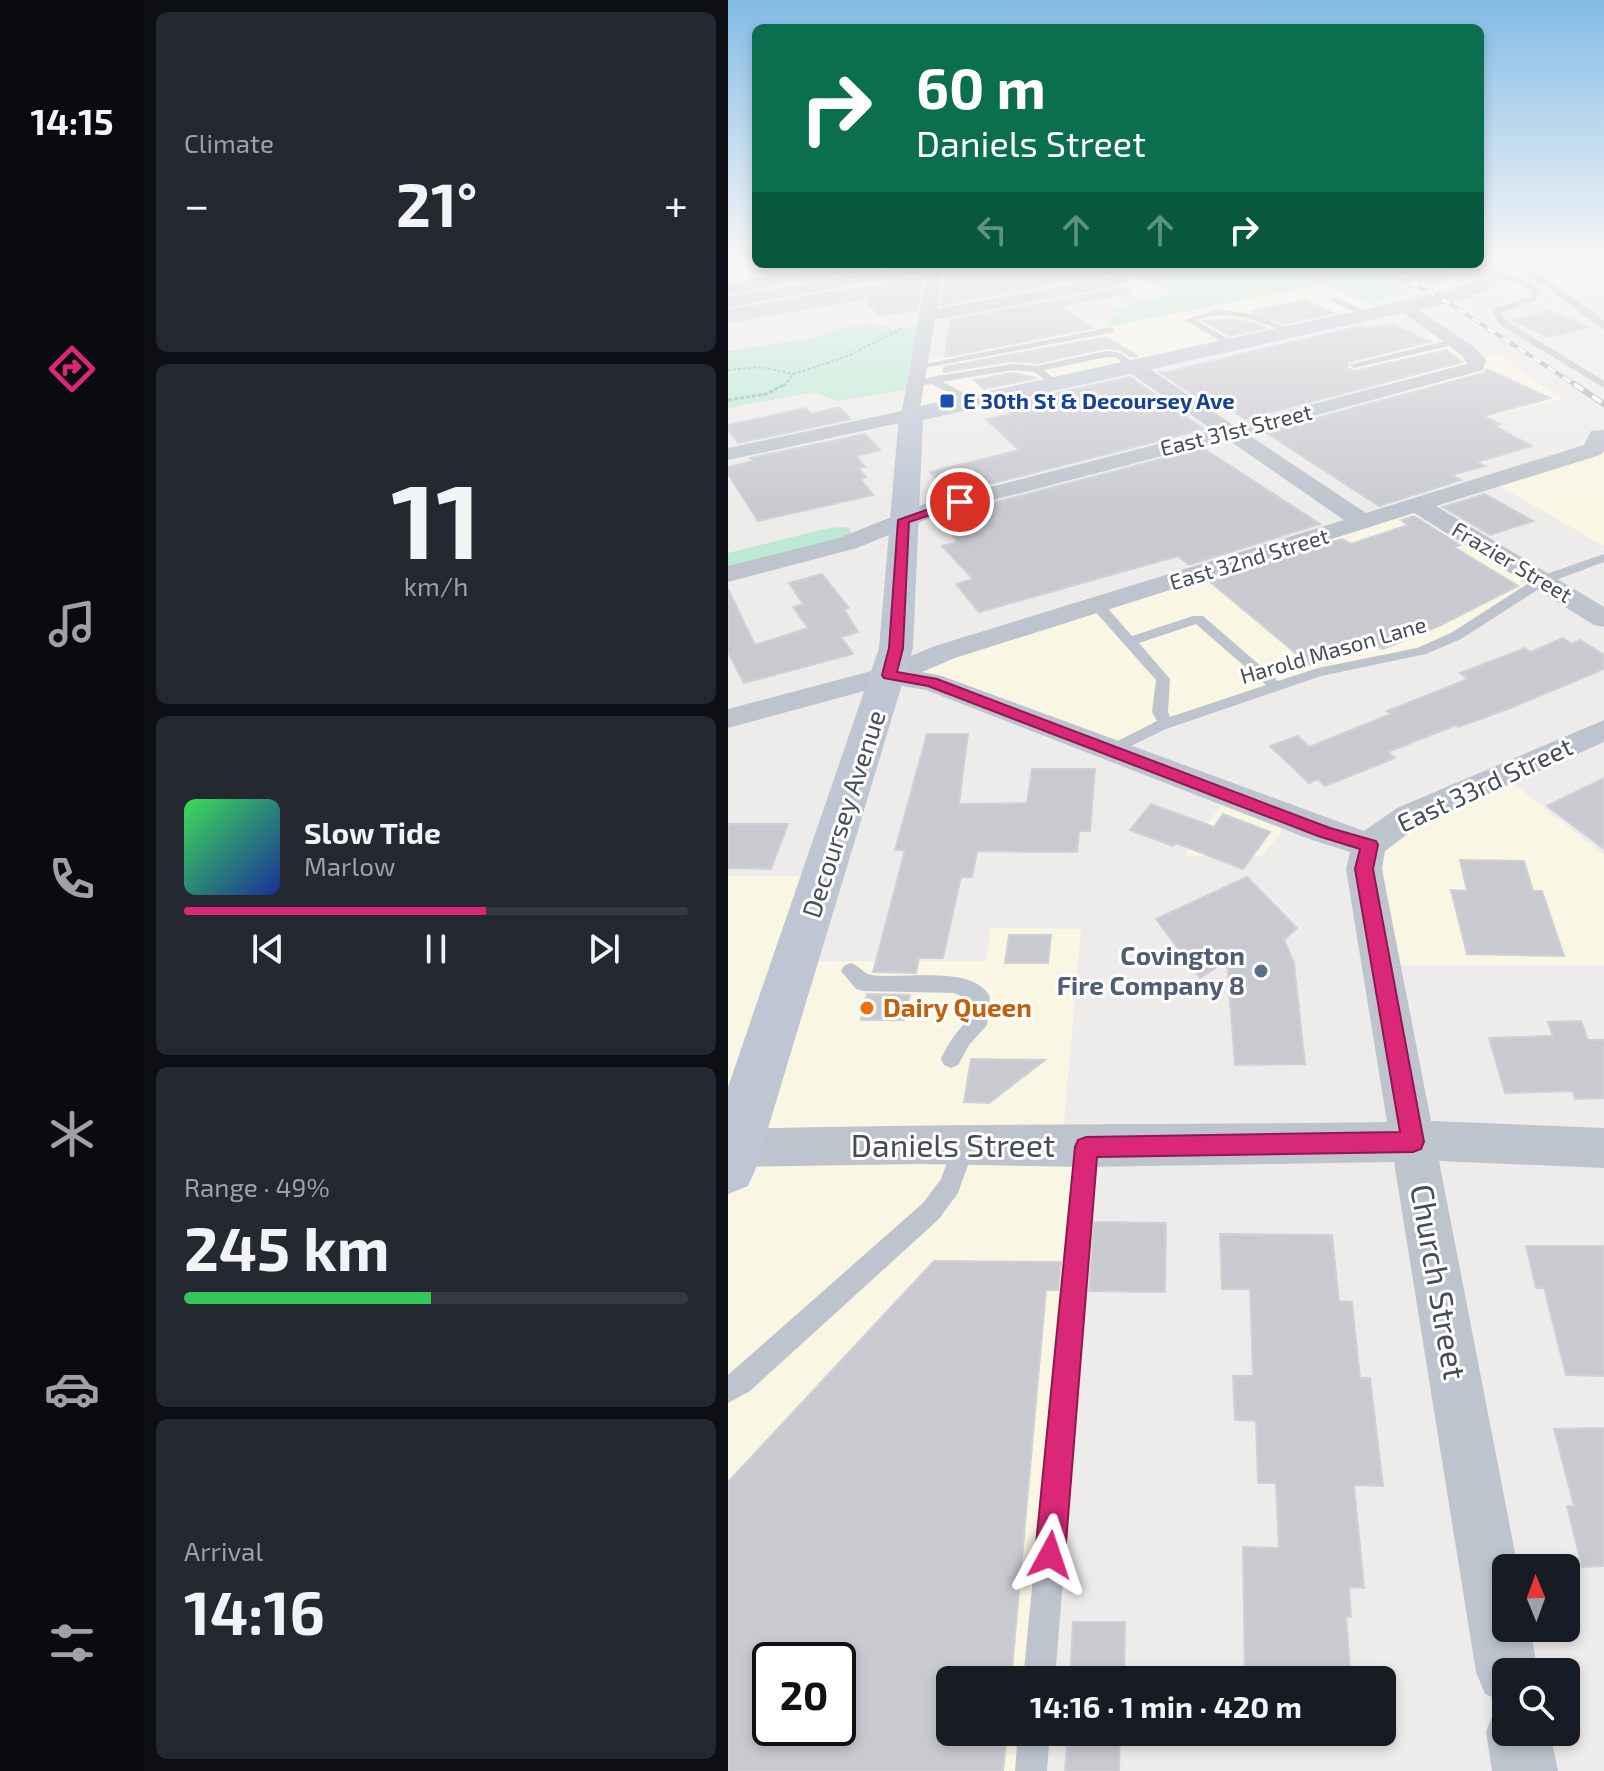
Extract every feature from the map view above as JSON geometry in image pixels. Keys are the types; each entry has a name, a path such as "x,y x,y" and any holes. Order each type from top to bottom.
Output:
{"main road":[{"path":"911,415 1242,343"},
{"path":"908,449 963,405"},
{"name":"Decoursey Avenue","path":"731,1158 739,1103 896,648 911,415"}],"street":[{"name":"Decoursey Avenue","path":"911,415 922,376 925,343"},
{"name":"East 31st Street","path":"728,574 848,543 932,509 1476,366 1477,360 1455,343"},
{"path":"1134,367 1365,523"},
{"path":"728,454 911,415"},
{"name":"East 32nd Street","path":"728,719 889,675 945,652 1592,450 1599,444 1598,435"},
{"name":"Frazier Street","path":"1419,506 1604,619"},
{"path":"804,530 835,522 904,520"},
{"path":"889,675 932,682 1324,832 1369,845"},
{"name":"East 33rd Street","path":"1369,845 1409,816 1604,730"},
{"name":"Church Street","path":"1369,845 1364,869 1505,1658"},
{"name":"Daniels Street","path":"731,1158 964,1145 1086,1147 1413,1142 1604,1148"},
{"path":"1521,1746 1525,1771"}],"lane":[{"path":"922,376 1060,343"},
{"path":"1228,343 1232,345"},
{"path":"1354,365 1451,343"},
{"path":"1535,343 1604,385"},
{"path":"922,376 1007,367 1037,369 1112,354 1134,367"},
{"path":"1071,362 1091,376"},
{"path":"1037,369 1055,384"},
{"path":"922,376 963,405"},
{"name":"Harold Mason Lane","path":"1110,749 1166,724 1318,672 1421,651 1456,636 1543,580 1604,558"},
{"path":"1097,605 1163,679 1160,712 1166,724"},
{"path":"1131,641 1198,619 1276,686"},
{"path":"851,971 863,983 954,985 967,987 980,997 977,1025 962,1039 951,1059"},
{"path":"728,1390 931,1211 950,1185 964,1145"},
{"path":"1040,1666 1086,1147"},
{"path":"1031,1771 1033,1746"}],"path":[{"path":"728,370 760,366 783,369 793,374 846,357 872,343"},
{"path":"728,400 783,387 791,381 793,374"}],"shaded area":[{"path":"1017,343 1241,343 911,415 920,361"},
{"path":"1399,343 1455,343 1477,360 1497,354 1563,399 1443,429 1378,394 1388,390 1326,359"},
{"path":"1596,447 1604,451 1604,546 1493,482"},
{"path":"1419,506 1543,580 1421,651 1317,672 1110,749 889,675"},
{"path":"1502,775 1604,855 1604,965 1383,965 1369,845"},
{"path":"1228,795 1291,819 1262,856 1185,856"},
{"path":"728,876 823,876 797,961 986,961 990,928 1081,929 1062,1146 1086,1147 1040,1666 936,1666 936,1746 1033,1746 1031,1771 728,1771"}],"green space":[{"path":"783,343 923,343 916,388 837,401 814,392 728,408 728,351"},
{"path":"848,527 851,531 848,537 728,570 728,553 829,528"}],"building":[{"path":"947,343 1018,343 945,357"},
{"path":"1076,343 1116,343 1137,356 1131,357 1120,350 1106,348 1037,363 1012,361 944,372 944,367"},
{"path":"1290,343 1427,343 1348,362 1347,368 1355,371 1446,350 1462,362 1245,419 1221,403 1216,410 1158,371 1163,373"},
{"path":"1486,369 1550,398 1484,416 1500,424 1494,426 1532,446 1477,462 1485,466 1452,475 1461,480 1379,506 1265,432 1484,373"},
{"path":"1012,373 1037,378 984,389 974,380"},
{"path":"1130,377 1204,429 951,494 930,472 1019,450 986,419 1012,414 1003,405"},
{"path":"839,407 851,419 738,443 728,430 728,425 806,408 811,414"},
{"path":"865,434 880,450 856,456 865,467 858,468 866,477 860,479 873,495 758,521 728,474 728,467 753,461 750,458"},
{"path":"1203,448 1320,524 1189,565 1178,556 979,612 956,584 973,579 942,546 958,542 940,522 970,514 966,510"},
{"path":"1485,494 1533,521 1490,535 1443,507"},
{"path":"1414,516 1460,545 1454,547 1518,586 1439,626 1383,649 1370,643 1310,665 1209,581 1342,539 1351,544 1408,525 1401,520"},
{"path":"822,574 849,608 844,609 858,632 841,637 853,654 744,683 728,652 728,589 755,645 808,628 793,607 803,604 789,583"},
{"path":"1563,638 1572,644 1580,640 1604,655 1604,669 1508,709 1458,727 1456,725 1388,752 1395,758 1325,786 1318,779 1309,783 1270,746 1298,736 1309,747 1391,714 1387,711 1468,679 1460,673 1525,648 1531,652"},
{"path":"927,734 968,734 959,804 1027,803 1032,769 1095,769 1090,831 1079,831 1077,852 977,851 972,877 961,877 943,958 919,958 916,973 873,972 905,850 895,850"},
{"path":"1604,778 1604,849 1547,806"},
{"path":"1151,804 1214,827 1223,814 1270,832 1243,869 1176,843 1173,846 1130,830"},
{"path":"728,824 788,824 771,869 728,868"},
{"path":"1460,860 1524,861 1533,891 1542,891 1564,956 1467,954 1451,890 1467,891"},
{"name":"Covington Fire Company 8","path":"1247,877 1297,928 1284,940 1294,963 1305,1064 1235,1065 1227,961 1200,978 1156,919"},
{"path":"1009,935 1051,935 1048,963 1005,963"},
{"path":"867,994 910,995 904,1020 861,1020"},
{"path":"1581,1021 1588,1040 1604,1040 1604,1098 1575,1099 1573,1091 1505,1093 1489,1038 1553,1036 1548,1022"},
{"path":"971,1059 1045,1060 989,1103 964,1102"},
{"path":"1094,1222 1166,1223 1165,1292 1089,1291"},
{"path":"1220,1234 1332,1235 1339,1301 1352,1302 1360,1378 1370,1378 1383,1486 1354,1485 1364,1588 1349,1587 1351,1617 1346,1617 1350,1666 1245,1666 1243,1547 1279,1548 1276,1483 1258,1483 1256,1421 1235,1420 1233,1376 1253,1376 1250,1289 1222,1289"},
{"path":"1526,1246 1604,1246 1604,1376 1566,1375 1544,1288 1536,1288"},
{"path":"934,1261 1061,1262 1058,1290 1046,1290 1012,1666 936,1666 936,1746 1006,1746 1003,1771 728,1771 728,1482"},
{"path":"1604,1428 1604,1566 1582,1567 1567,1506 1574,1506 1554,1429"},
{"path":"1073,1622 1125,1622 1124,1666 1071,1666"},
{"path":"1067,1746 1120,1746 1119,1771 1065,1771"}],"railway":[{"path":"1510,343 1577,386"},
{"path":"1577,386 1604,404"}],"place":[{"name":"E 30th St & Decoursey Ave","path":"947,401"},
{"name":"Covington Fire Company 8","path":"1261,971"},
{"name":"Dairy Queen","path":"867,1008"}],"route":[{"path":"960,502 904,520 896,648 889,675 932,682 1324,832 1369,845 1364,869 1413,1142 1086,1147 1050,1555"}]}
